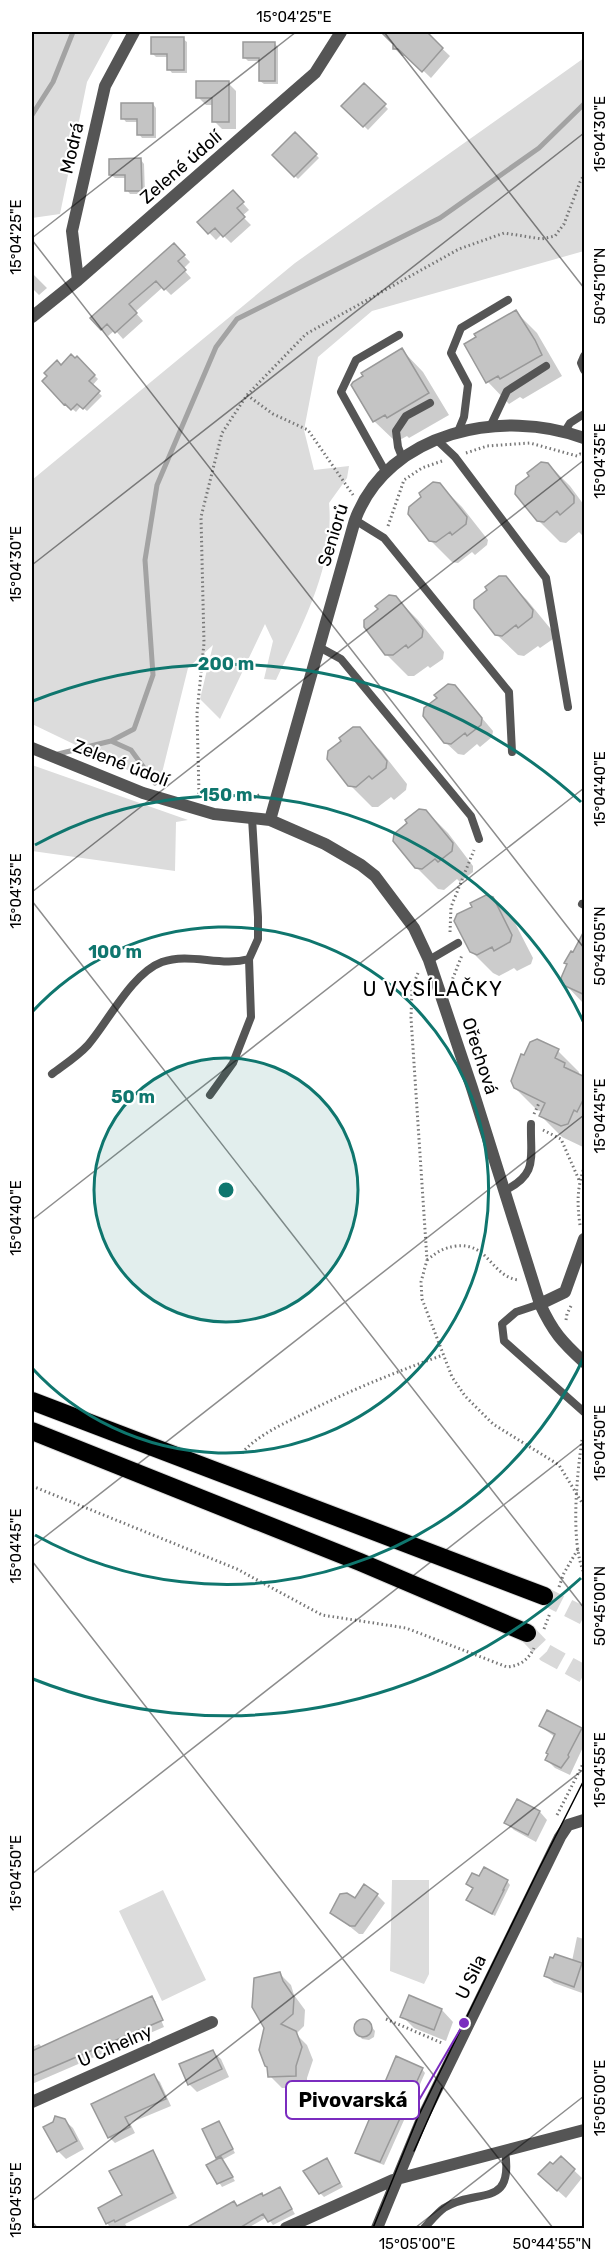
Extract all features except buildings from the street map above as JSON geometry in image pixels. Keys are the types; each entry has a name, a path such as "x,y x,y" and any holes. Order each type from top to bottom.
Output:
{"highway":[{"path":"32,1401 551,1598"},
{"path":"32,1431 360,1562 534,1638"}],"street":[{"name":"Modrá","path":"78,280 72,231 105,86 134,32"},
{"name":"Zelené údolí","path":"32,317 78,280 315,73 341,32"},
{"name":"Seniorů","path":"270,820 355,520 361,504 386,471 416,448 457,434 490,427 521,424 565,431 585,438"},
{"name":"Zelené údolí","path":"32,748 143,793 214,814 270,820"},
{"name":"Ořechová","path":"270,820 325,844 375,876 414,928 433,958 540,1305 550,1328 585,1362"},
{"path":"540,1305 565,1292 582,1234"},
{"name":"U Sila","path":"377,2229 422,2119 560,1837 568,1825 585,1820"},
{"name":"U Cihelny","path":"32,2102 212,2022"},
{"path":"286,2229 396,2180 585,2130"}],"lane":[{"path":"457,434 464,417 468,385 452,353 461,328 508,300"},
{"path":"386,471 340,392 356,360 399,335"},
{"path":"585,356 581,363 585,370"},
{"path":"490,427 507,391 546,366"},
{"path":"402,458 396,432 406,416 430,403"},
{"path":"565,431 570,423 585,414"},
{"path":"437,440 455,457 546,578 567,707"},
{"path":"355,520 384,538 509,692 512,752"},
{"path":"319,647 341,658 471,816 479,839"},
{"path":"210,1095 233,1063 251,1017 249,959 258,939 252,818"},
{"path":"433,958 458,943"},
{"path":"52,1074 88,1045 125,994 146,973 162,962 190,958 236,963 249,959"},
{"path":"504,1191 513,1187 528,1174 531,1162 531,1124"},
{"path":"540,1305 516,1312 502,1324 504,1341 585,1412"},
{"path":"424,2229 444,2208 492,2193 503,2186 507,2176 505,2151"}],"path":[{"path":"199,799 197,713 204,643 201,517 222,433 247,395 306,334 459,249 504,233 542,239 555,236 564,224 579,182 585,175"},
{"path":"247,395 273,414 308,430 349,489"},
{"path":"350,503 358,489"},
{"path":"244,803 257,798 265,790"},
{"path":"479,839 451,907 450,931 464,951 448,990 433,958 420,969 412,988 411,1018 427,1260 421,1282 422,1299 452,1377 480,1412 493,1424 559,1466 585,1506"},
{"path":"531,1124 561,1139 579,1182"},
{"path":"582,1234 577,1199 579,1182 585,1168"},
{"path":"427,1260 440,1249 468,1245 481,1250 496,1267 513,1280 532,1282"},
{"path":"566,1325 567,1314 576,1299"},
{"path":"242,1453 266,1433 332,1399 376,1379 443,1355"},
{"path":"585,1436 582,1440 578,1462 577,1496 578,1550 585,1573"},
{"path":"32,1486 237,1569 322,1615 406,1628 507,1667 517,1666 531,1655 534,1638 551,1598 578,1550"},
{"path":"562,1805 585,1762"},
{"path":"386,2019 456,2049"}],"shaded area":[{"path":"32,32 114,32 87,82 60,214 32,218"},
{"path":"584,58 584,251 372,311 318,357 304,430 314,470 349,466 347,478 329,503 330,526 322,572 306,616 276,680 264,679 273,641 265,624 220,719 200,699 213,645 188,668 159,785 32,724 32,480 295,263"},
{"path":"32,765 188,820 176,822 175,871 32,851"},
{"path":"392,1880 429,1880 429,1974 424,1984 390,1971"},
{"path":"163,1890 206,1980 162,2001 119,1911"}],"waterway":[{"path":"32,115 53,82 73,32"},
{"path":"111,741 134,729 153,675 145,560 157,485 216,347 237,319 440,218 539,148 584,104"},
{"path":"58,754 111,741 131,750 155,783"}],"tunnel":[{"path":"544,1596 584,1616"},
{"path":"527,1633 546,1653 584,1674"}],"tram line":[{"path":"373,2228 418,2117 584,1780"},
{"path":"414,2151 442,2088"}],"place":[{"name":"Pivovarská","path":"464,2023"}],"district":[{"name":"U VYSÍLAČKY","path":"433,989"}]}
